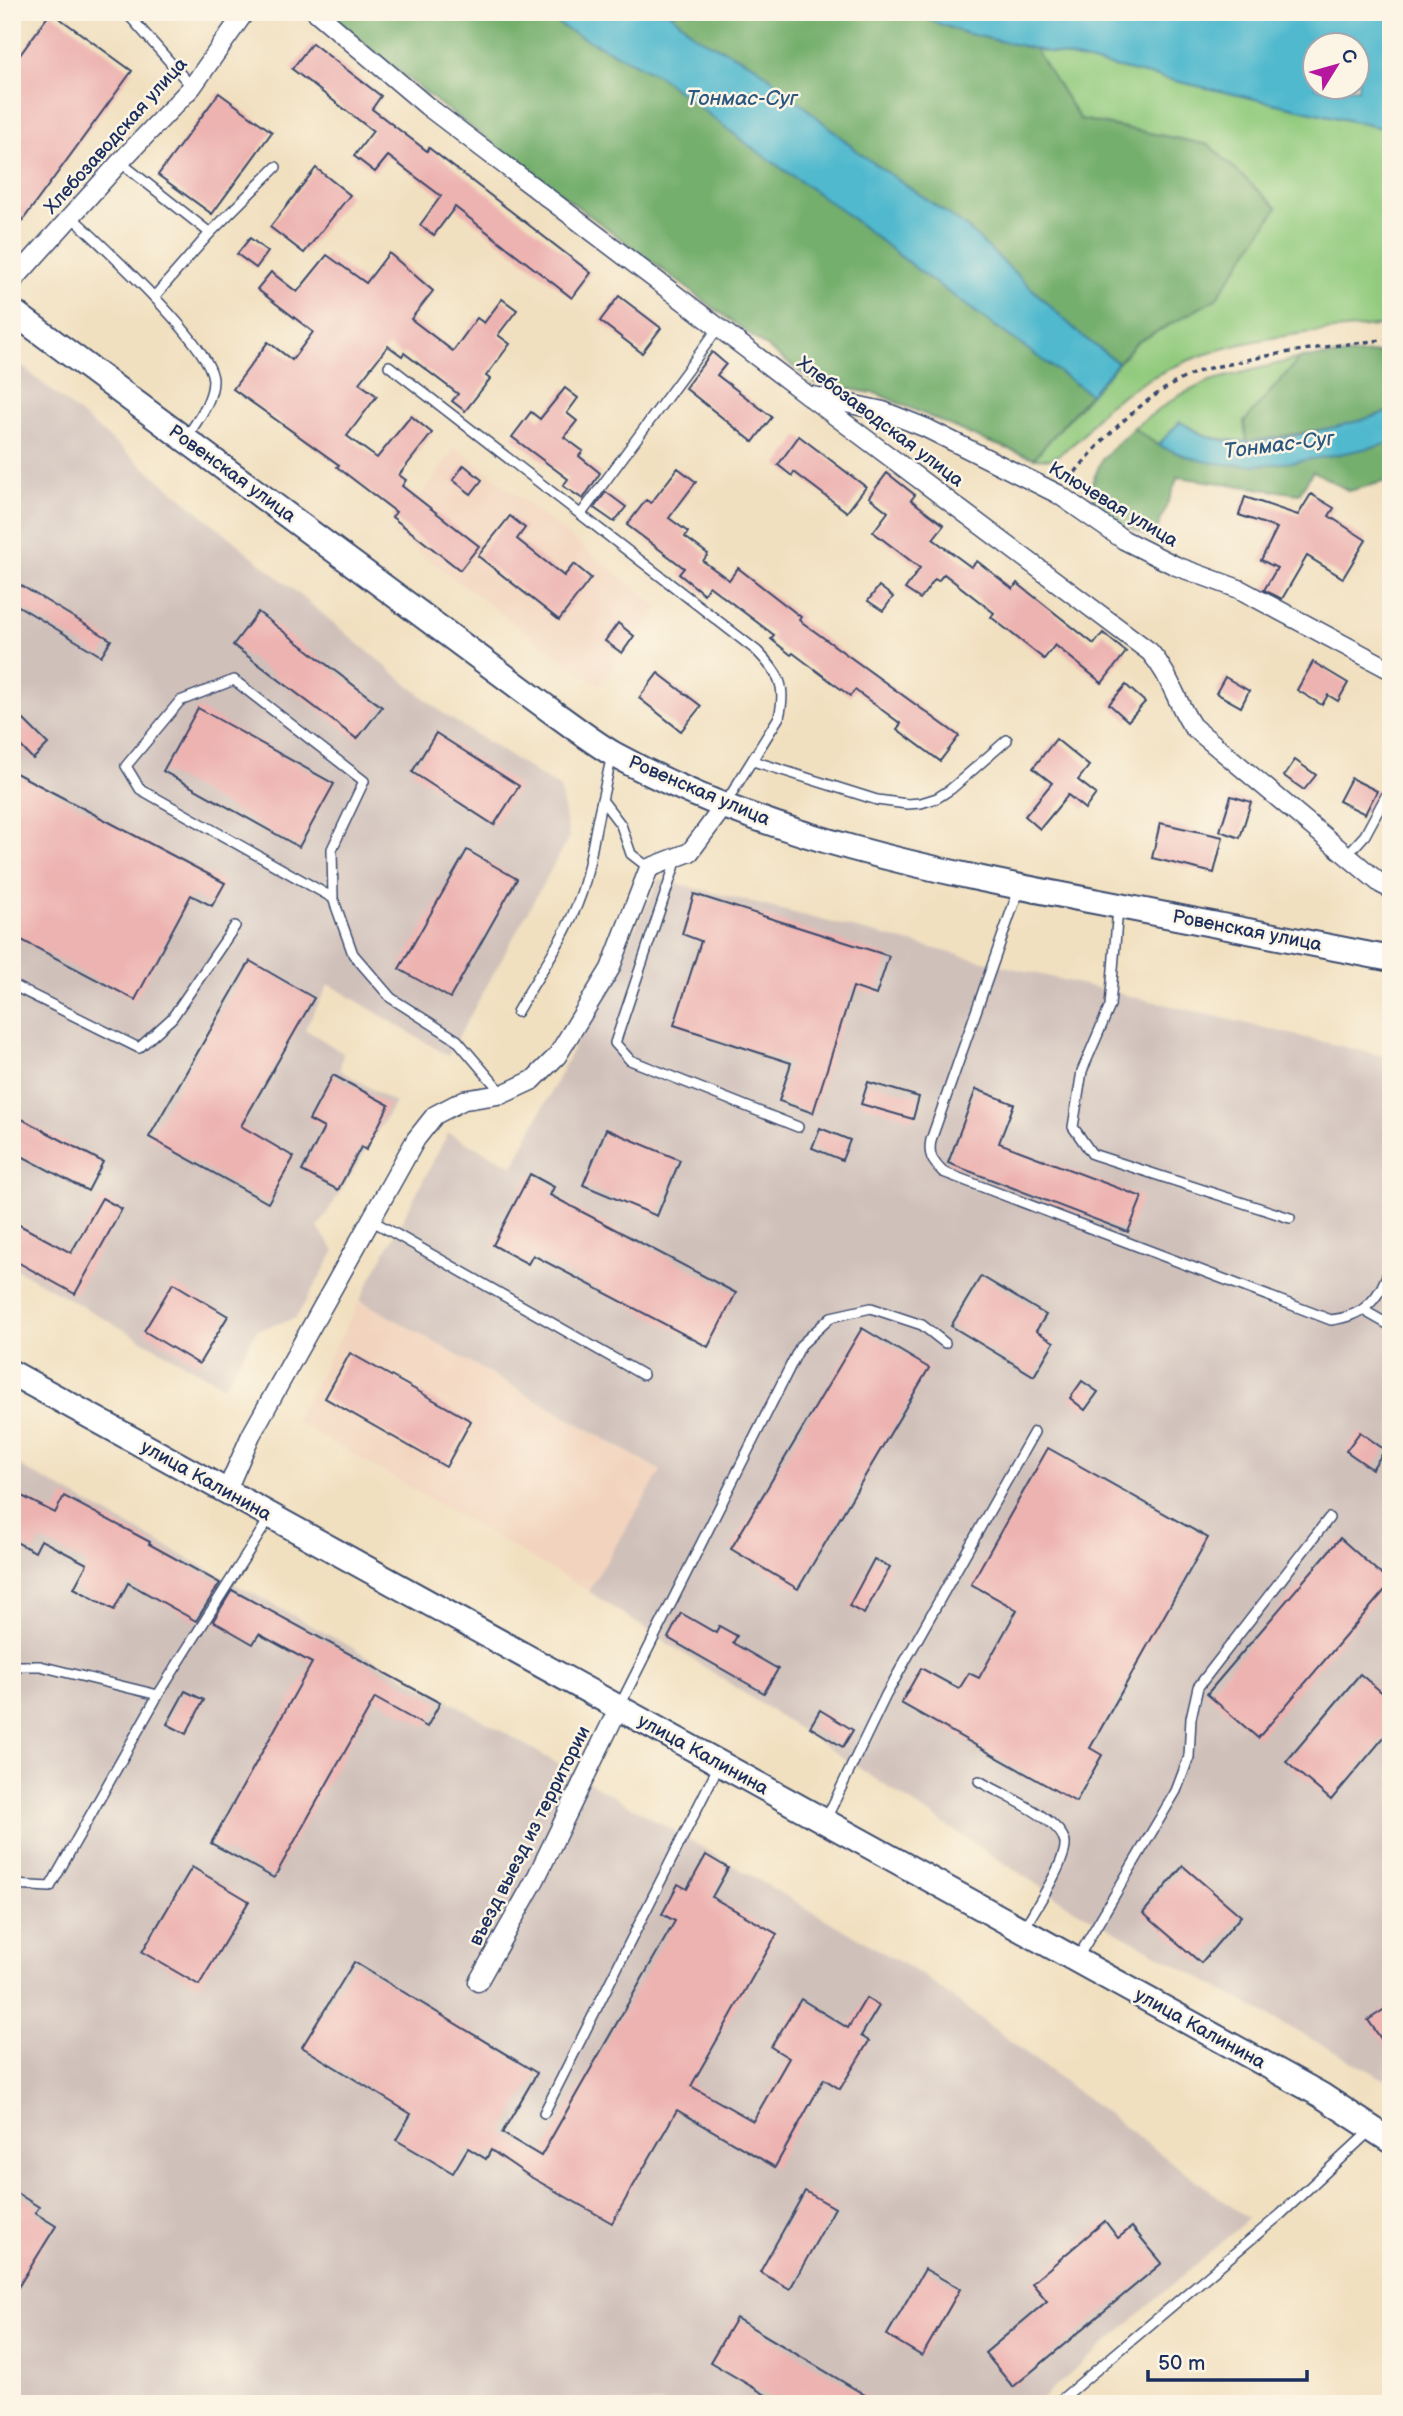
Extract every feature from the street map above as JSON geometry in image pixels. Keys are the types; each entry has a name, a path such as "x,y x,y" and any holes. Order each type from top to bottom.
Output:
{"main road":[{"name":"Ровенская улица","path":"12,311 554,713 612,753 657,777 724,806 853,849 1020,887 1391,959"},
{"name":"улица Калинина","path":"12,1374 1321,2095 1382,2134"}],"street":[{"name":"Хлебозаводская улица","path":"12,282 192,87 245,12"},
{"name":"Хлебозаводская улица","path":"316,12 428,106 1150,652 1163,667 1173,685 1180,708 1192,726 1391,890"},
{"name":"Ключевая улица","path":"806,394 894,415 926,428 1058,494 1124,540 1176,566 1239,589 1391,670"},
{"path":"226,1492 251,1435 416,1139 435,1115 464,1100 503,1094 533,1080 557,1056 610,968 649,868 690,852 724,806"},
{"name":"въезд выезд из территории","path":"478,1982 535,1880 618,1709"}],"lane":[{"path":"126,12 192,87"},
{"path":"120,162 210,233"},
{"path":"154,297 210,233 276,167"},
{"path":"71,216 154,297 208,361 213,379 211,394 185,439"},
{"path":"580,513 719,327"},
{"path":"388,366 757,651 777,674 783,687 779,717 724,806"},
{"path":"333,898 140,789 126,766 180,701 234,680 364,781 332,849 333,898 353,954 391,998 457,1041 503,1094"},
{"path":"753,761 877,800 894,804 914,804 937,798 951,789 1007,740"},
{"path":"517,1012 570,919 585,882 612,753"},
{"path":"1347,855 1365,835 1387,793"},
{"path":"602,800 621,825 631,854 649,868"},
{"path":"678,857 615,1042 630,1060 798,1127"},
{"path":"1020,887 931,1140 929,1152 932,1162 943,1172 1331,1320 1347,1318 1363,1310 1376,1298 1388,1284 1391,1264"},
{"path":"1119,906 1110,1006 1082,1071 1073,1127 1092,1154 1290,1218"},
{"path":"12,985 139,1048 172,1018 234,926"},
{"path":"371,1220 643,1376"},
{"path":"618,1709 801,1345 831,1317 871,1308 922,1325 945,1343"},
{"path":"1363,1310 1391,1326"},
{"path":"824,1822 886,1695 1034,1432"},
{"path":"12,1885 50,1887 158,1695 270,1517"},
{"path":"1076,1961 1175,1791 1189,1757 1191,1718 1198,1687 1329,1518"},
{"path":"12,1666 40,1665 158,1695"},
{"path":"544,2113 719,1765"},
{"path":"979,1782 1049,1821 1060,1831 1065,1843 1059,1866 1022,1931"},
{"path":"1056,2404 1280,2214 1382,2134"}],"path":[{"path":"1058,494 1088,456 1132,413 1161,392 1200,371 1293,350 1391,340"}],"shaded area":[{"path":"12,358 445,715 560,788 569,837 448,1056 329,984 305,1029 343,1053 340,1070 395,1103 318,1228 335,1251 296,1318 257,1330 224,1386 12,1267"},
{"path":"456,447 659,607 599,686 394,534"},
{"path":"660,879 979,960 1391,1058 1391,2083 1068,1905 588,1591 661,1471 360,1300 448,1133 513,1166"},
{"path":"360,1300 661,1472 588,1591 295,1421"},
{"path":"12,1462 455,1704 922,1975 1248,2219 1036,2404 12,2403"}],"green space":[{"path":"326,12 539,12 568,30 658,75 751,147 840,209 927,277 1090,394 1034,458 983,440 878,394 815,383 437,102"},
{"path":"669,12 907,12 965,33 1035,49 1080,119 1209,145 1277,208 1216,299 1136,343 1118,363 1081,335 965,226 862,155 756,66 697,37"},
{"path":"1035,49 1391,130 1391,325 1279,337 1210,353 1143,382 1110,404 1079,439 1052,459 1034,458 1136,343 1216,299 1209,145 1080,119"},
{"path":"1391,352 1391,411 1342,426 1247,442 1244,422 1300,358"},
{"path":"1300,358 1244,422 1247,442 1209,437 1180,422 1158,445 1133,428 1178,396 1210,381"},
{"path":"1133,428 1158,445 1184,456 1253,464 1297,461 1391,443 1391,480 1349,491 1313,471 1299,494 1178,477 1153,539 1114,520 1096,506 1090,488 1102,459"}],"water":[{"name":"Тонмас-Суг","path":"539,12 669,12 697,37 756,66 862,155 965,226 1081,335 1118,363 1090,394 927,277 840,209 751,147 658,75 568,30"},
{"path":"907,12 1391,12 1391,130 965,33"},
{"name":"Тонмас-Суг","path":"1391,411 1391,443 1300,461 1231,465 1196,459 1158,445 1180,422 1209,437 1227,441 1249,441 1300,435"}],"building":[{"path":"51,12 132,71 12,235 12,66"},
{"path":"312,43 381,96 372,109 427,151 429,148 591,273 572,298 455,207 434,235 420,225 441,196 388,156 375,172 354,156 373,131 292,69"},
{"path":"219,93 272,132 212,214 158,175"},
{"path":"316,168 350,195 304,253 270,227"},
{"path":"250,238 268,252 256,268 237,254"},
{"path":"389,253 433,291 411,319 453,351 477,318 484,323 502,299 517,310 498,335 510,344 486,376 490,379 465,411 452,401 458,394 404,353 402,356 388,346 359,383 377,396 347,436 377,458 411,416 432,433 399,475 406,480 402,486 479,546 460,570 392,517 396,512 337,467 339,465 233,389 268,342 292,360 313,332 257,289 271,272 297,292 327,255 366,283"},
{"path":"619,296 661,328 642,353 600,321"},
{"path":"712,352 726,364 717,375 772,417 753,442 685,388"},
{"path":"565,388 578,398 567,413 577,421 564,437 583,451 579,456 600,473 583,499 563,486 568,479 512,437 531,412 540,419"},
{"path":"799,436 866,487 847,512 794,472 792,476 778,465"},
{"path":"464,465 482,480 471,494 453,480"},
{"path":"678,468 696,482 669,518 688,532 685,537 708,554 703,561 729,580 738,568 801,617 799,620 959,736 940,761 897,729 901,724 855,690 850,696 793,653 791,655 771,639 774,635 709,586 704,594 679,574 684,568 627,525 646,500 651,503"},
{"path":"887,473 915,495 911,500 944,525 933,539 971,567 977,561 1013,589 1017,583 1094,644 1103,633 1126,652 1102,683 1055,645 1044,659 991,617 994,613 944,574 938,581 935,579 920,599 905,589 920,568 873,532 888,512 869,497"},
{"path":"606,492 626,507 614,522 594,508"},
{"path":"1311,494 1334,508 1329,516 1366,540 1343,578 1307,556 1282,599 1264,590 1277,568 1261,560 1277,528 1239,515 1245,497 1298,515"},
{"path":"510,516 525,528 517,539 564,576 574,564 591,578 559,620 478,556"},
{"path":"12,580 111,640 101,656 12,602"},
{"path":"879,586 893,597 883,611 868,601"},
{"path":"258,612 382,707 357,739 233,645"},
{"path":"618,623 634,636 622,653 605,641"},
{"path":"1313,662 1348,683 1338,701 1328,695 1322,705 1297,690"},
{"path":"658,673 701,706 681,731 639,698"},
{"path":"1225,677 1249,691 1241,707 1216,693"},
{"path":"1126,685 1145,702 1128,721 1109,704"},
{"path":"198,708 334,784 299,847 163,771"},
{"path":"24,720 48,744 33,759 12,737 12,732"},
{"path":"436,733 519,786 494,825 412,772"},
{"path":"1056,739 1089,766 1078,780 1096,794 1085,809 1068,795 1040,829 1025,816 1052,783 1033,768"},
{"path":"1295,760 1316,775 1304,790 1284,776"},
{"path":"12,771 225,883 212,906 191,895 135,1000 12,935"},
{"path":"1351,778 1377,791 1365,814 1339,801"},
{"path":"1231,796 1251,802 1240,838 1220,831"},
{"path":"1160,823 1223,837 1214,873 1152,858"},
{"path":"467,850 517,879 450,998 399,969"},
{"path":"694,894 889,956 876,995 853,987 813,1113 779,1101 791,1063 674,1025 701,941 682,934"},
{"path":"250,961 314,998 241,1126 294,1157 268,1203 149,1137"},
{"path":"333,1075 389,1105 366,1150 361,1147 338,1190 302,1171 324,1128 309,1120"},
{"path":"868,1082 919,1097 913,1119 861,1104"},
{"path":"976,1089 1014,1104 999,1143 1142,1197 1128,1232 948,1163"},
{"path":"18,1117 103,1162 88,1191 12,1151 12,1127"},
{"path":"820,1128 850,1140 842,1160 812,1148"},
{"path":"606,1129 680,1160 657,1216 583,1185"},
{"path":"530,1174 554,1187 550,1195 736,1293 708,1347 533,1255 528,1264 493,1245"},
{"path":"102,1198 122,1209 75,1294 12,1259 12,1221 71,1253"},
{"path":"981,1276 1046,1315 1036,1331 1054,1342 1034,1376 951,1326"},
{"path":"173,1283 228,1316 199,1364 144,1331"},
{"path":"862,1328 929,1368 798,1589 731,1549"},
{"path":"350,1353 471,1421 446,1467 325,1398"},
{"path":"1082,1381 1098,1392 1085,1410 1070,1398"},
{"path":"1360,1432 1385,1450 1372,1469 1346,1451"},
{"path":"1048,1448 1208,1538 1090,1748 1102,1755 1076,1802 901,1703 921,1668 959,1689 969,1673 979,1678 1017,1610 971,1584"},
{"path":"12,1491 55,1513 64,1496 220,1583 196,1621 128,1583 114,1610 74,1588 87,1564 41,1540 35,1552 12,1540"},
{"path":"1340,1538 1391,1583 1258,1738 1207,1694"},
{"path":"874,1559 890,1567 864,1614 849,1606"},
{"path":"232,1590 440,1703 427,1727 375,1698 274,1878 211,1843 312,1663 259,1634 253,1644 213,1621"},
{"path":"681,1613 716,1633 719,1626 737,1636 733,1643 778,1669 764,1693 668,1638"},
{"path":"1360,1674 1391,1700 1391,1729 1331,1800 1286,1762"},
{"path":"185,1691 204,1700 186,1734 167,1724"},
{"path":"820,1710 853,1730 843,1747 810,1727"},
{"path":"706,1855 728,1868 712,1897 777,1934 691,2086 753,2121 789,2058 771,2047 801,1999 848,2028 866,1998 879,2006 861,2036 869,2041 840,2089 824,2079 775,2167 677,2110 612,2223 529,2176 491,2150 486,2159 468,2148 453,2173 396,2140 411,2114 302,2047 354,1962 537,2073 502,2133 541,2156 675,1921 662,1914 678,1884 687,1889"},
{"path":"1183,1866 1241,1916 1201,1963 1143,1913"},
{"path":"192,1867 249,1901 199,1985 142,1952"},
{"path":"1391,2005 1391,2053 1368,2020"},
{"path":"12,2190 39,2207 35,2213 56,2226 12,2297"},
{"path":"805,2191 835,2208 790,2289 760,2272"},
{"path":"1105,2221 1118,2238 1132,2227 1162,2263 1013,2387 985,2353 1047,2301 1032,2283"},
{"path":"925,2269 960,2289 922,2356 887,2335"},
{"path":"736,2318 880,2404 781,2404 710,2362"}]}
